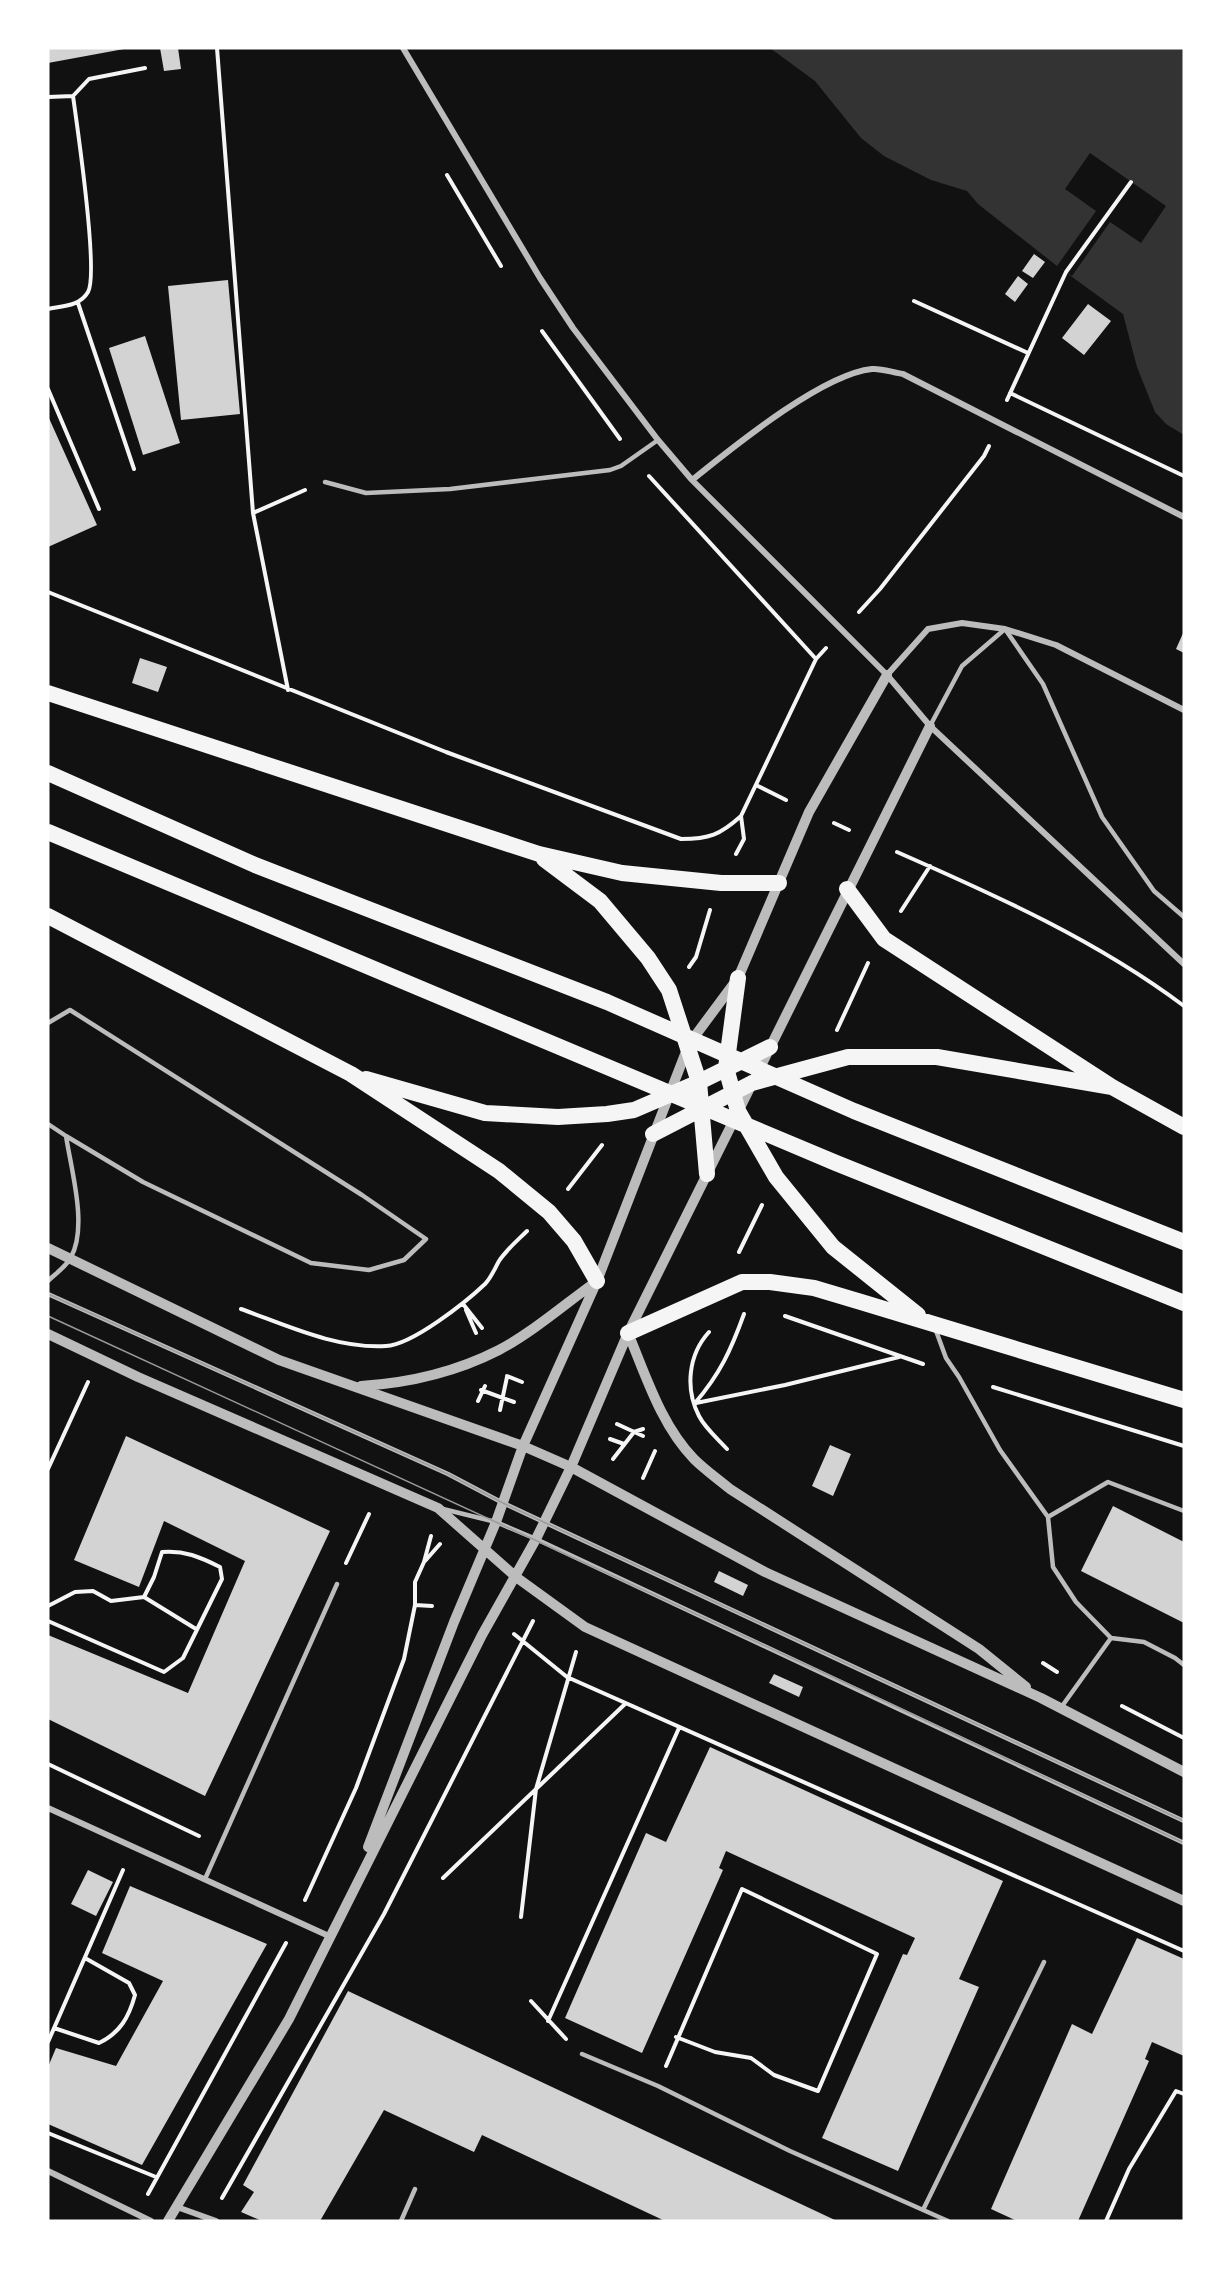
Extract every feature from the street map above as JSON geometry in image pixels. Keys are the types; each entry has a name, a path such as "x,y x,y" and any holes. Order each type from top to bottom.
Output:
{"highway":[{"path":"48,693 539,854 622,873 721,884 779,883"},
{"path":"48,773 255,865 607,1002 854,1111 1184,1242"},
{"path":"48,832 836,1163 1184,1303"},
{"path":"539,854 600,901 648,958 669,990 689,1044 699,1082 707,1174"},
{"path":"847,889 884,939 1112,1087 1184,1127"},
{"path":"48,916 351,1074 499,1171 549,1212 574,1241 597,1281"},
{"path":"738,978 726,1068 738,1111 776,1177 833,1247 898,1301 934,1326"},
{"path":"351,1074 485,1113 558,1117 608,1114 634,1110 699,1082 770,1047"},
{"path":"652,1134 732,1091 752,1083 848,1057 938,1056 1112,1087"},
{"path":"628,1333 642,1324 742,1282 770,1282 814,1288 1184,1400"}],"street":[{"path":"403,48 540,278 573,328 658,440 692,480 887,675 930,726 1184,964"},
{"path":"692,480 807,396 841,377 873,369 903,374 1184,517"},
{"path":"349,1897 496,1522 523,1446 540,1413 597,1281 652,1134 689,1044 738,978 809,812 887,675 928,629 962,623 1005,629 1056,645 1184,710"},
{"path":"168,2221 289,2019 482,1635 536,1539 571,1467 628,1333 930,726"},
{"path":"48,1248 279,1360 523,1446 571,1467 765,1572 1041,1698 1184,1772"},
{"path":"355,1386 402,1383 435,1375 497,1351 597,1281"},
{"path":"628,1333 673,1432 694,1460 730,1489 979,1649 1041,1698"},
{"path":"48,1334 138,1377 438,1508 516,1577 585,1627 1184,1901"},
{"path":"48,1808 330,1937"},
{"path":"48,2171 138,2212 151,2221"},
{"path":"177,2207 213,2220"}],"lane":[{"path":"325,482 366,493 450,489 600,471 621,466 658,440"},
{"path":"930,726 962,666 1005,629 1043,684 1102,817 1154,891 1184,917"},
{"path":"48,1023 70,1010 362,1195 426,1239 404,1260 369,1270 311,1263 143,1182 48,1124"},
{"path":"48,1281 71,1258 77,1237 77,1200 66,1136"},
{"path":"48,1294 448,1474 503,1503 1184,1821"},
{"path":"934,1326 946,1358 1000,1450 1048,1517 1053,1567 1076,1602 1111,1638 1144,1642 1184,1665"},
{"path":"1048,1517 1108,1482 1184,1511"},
{"path":"438,1508 496,1522 536,1539 1184,1843"},
{"path":"205,1879 337,1584"},
{"path":"1060,1709 1111,1638"},
{"path":"923,2210 1044,1962"},
{"path":"582,2054 658,2086 790,2151 948,2221"},
{"path":"401,2221 415,2189"}],"path":[{"path":"216,48 253,513 288,690"},
{"path":"48,97 72,96 89,79 145,68"},
{"path":"48,309 78,303 89,290 90,243 72,96"},
{"path":"48,592 288,690 681,839 701,839 724,832 741,816 758,786 816,659 880,589 984,456 1010,393 1066,272 1131,182"},
{"path":"914,301 1028,353"},
{"path":"78,303 134,469"},
{"path":"49,392 99,509"},
{"path":"1010,393 1184,476"},
{"path":"253,513 325,482"},
{"path":"758,786 809,812 1068,931 1141,974 1184,1006"},
{"path":"234,1306 317,1337 388,1347 426,1329 463,1304"},
{"path":"747,1310 736,1341 723,1365 695,1403 785,1385 901,1356"},
{"path":"782,1315 959,1377 1184,1446"},
{"path":"388,1347 394,1356 435,1375 540,1413"},
{"path":"48,1469 86,1389"},
{"path":"587,1430 624,1444"},
{"path":"337,1584 369,1514"},
{"path":"48,1621 164,1672 183,1658 222,1579 220,1567 198,1556 177,1551 162,1552 154,1577 144,1597"},
{"path":"138,2212 281,1954 356,1788 404,1659 415,1605 415,1581 424,1562"},
{"path":"48,1606 75,1592 93,1591 111,1601 144,1597 196,1629"},
{"path":"213,2220 384,1914 524,1641 567,1677 1184,1951"},
{"path":"521,1917 536,1789 567,1677"},
{"path":"443,1878 625,1704"},
{"path":"548,2021 679,1728"},
{"path":"48,1764 220,1846"},
{"path":"48,2042 123,1870"},
{"path":"658,2086 676,2037 742,1889 877,1954 818,2091 774,2075 750,2058 715,2052 676,2037"},
{"path":"54,2028 99,2043 116,2035 131,2009 135,1995 129,1983 85,1958"},
{"path":"531,2001 582,2054"},
{"path":"1106,2221 1129,2169 1176,2091 1184,2094"},
{"path":"48,2133 156,2177"}],"shaded area":[{"path":"770,48 1184,48 1184,435 1166,424 1155,412 1137,367 1123,314 978,204 967,191 931,180 884,156 861,138 815,81"}],"pier":[{"path":"1090,153 1166,206 1141,243 1110,222 1072,276 1057,266 1096,211 1065,189"}],"building":[{"path":"48,48 124,48 124,49 48,63"},
{"path":"160,48 178,48 181,69 164,71"},
{"path":"1034,254 1045,262 1033,278 1022,271"},
{"path":"1018,276 1028,284 1015,302 1005,294"},
{"path":"228,280 240,414 181,420 168,286"},
{"path":"1088,304 1111,321 1084,355 1062,338"},
{"path":"145,336 180,443 143,455 109,348"},
{"path":"48,416 97,525 48,547"},
{"path":"1184,631 1184,653 1176,649"},
{"path":"140,658 167,667 158,692 132,683"},
{"path":"126,1436 330,1531 205,1796 48,1719 48,1635 188,1693 245,1561 164,1521 139,1587 74,1560"},
{"path":"830,1445 851,1454 833,1496 812,1486"},
{"path":"1113,1506 1184,1542 1184,1623 1081,1571"},
{"path":"719,1571 748,1585 743,1596 714,1582"},
{"path":"774,1674 803,1687 799,1697 769,1683"},
{"path":"710,1747 1003,1881 959,1979 979,1987 898,2171 822,2138 903,1954 907,1955 915,1938 726,1851 719,1868 723,1870 642,2053 565,2018 646,1833 666,1842"},
{"path":"88,1870 113,1882 96,1916 71,1904"},
{"path":"130,1886 267,1944 142,2165 48,2124 48,2067 56,2048 116,2066 163,1981 102,1953"},
{"path":"1137,1938 1184,1959 1184,2056 1152,2042 1145,2059 1149,2061 1078,2221 1017,2221 991,2209 1072,2024 1092,2034"},
{"path":"348,1991 837,2221 665,2221 482,2135 474,2152 384,2110 320,2221 262,2221 241,2212 254,2192 243,2185"}],"tram line":[{"path":"48,1294 448,1474 503,1503 1184,1821"},
{"path":"48,1316 863,1691 1184,1843"}]}
